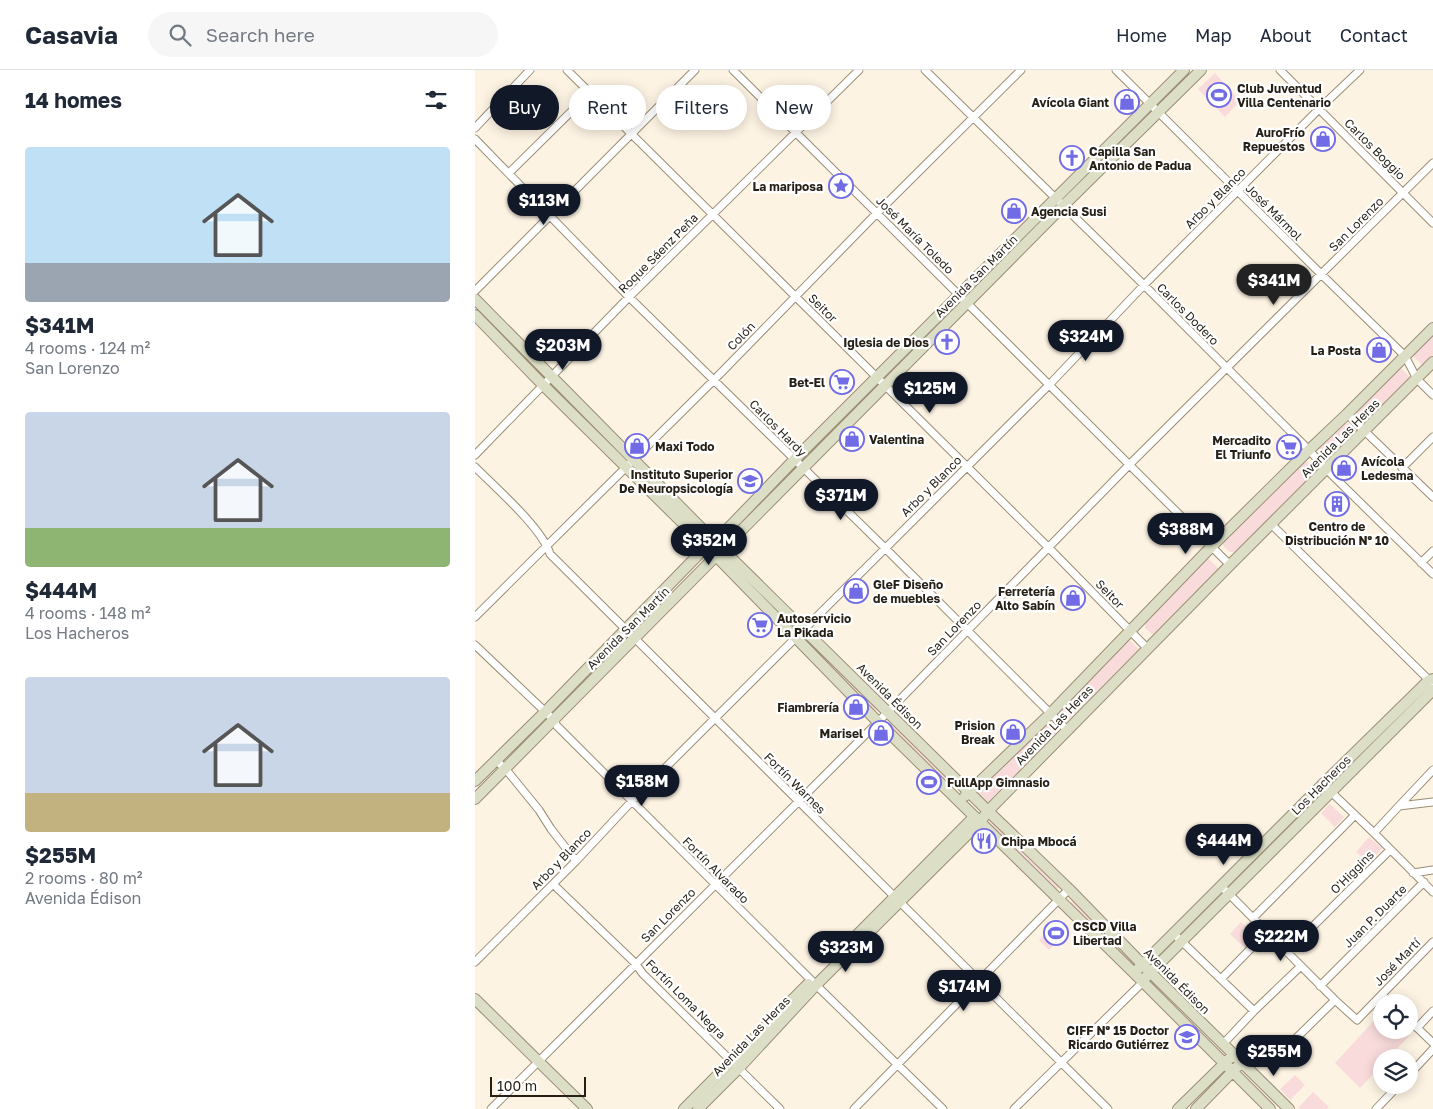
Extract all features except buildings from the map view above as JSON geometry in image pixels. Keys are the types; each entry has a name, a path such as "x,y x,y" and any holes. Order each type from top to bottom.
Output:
{"main road":[{"name":"Avenida San Martín","path":"477,776 497,760 794,460 967,303 1059,202 1184,70"},
{"name":"Avenida San Martín","path":"475,799 804,469 959,295 1158,113 1201,70"},
{"name":"Avenida Édison","path":"475,299 551,377 629,463"},
{"name":"Avenida Édison","path":"475,315 543,385 629,463 711,544 805,630 1069,889 1289,1109"},
{"name":"Avenida Las Heras","path":"960,802 1050,714 1212,546 1433,328"},
{"name":"Avenida Las Heras","path":"698,1109 735,1065 814,983 977,819 988,811 1147,648 1433,362"},
{"name":"Avenida Édison","path":"720,552 796,638 878,722 1270,1109"},
{"name":"Los Hacheros","path":"1134,973 1323,784 1432,681"},
{"name":"Los Hacheros","path":"1143,982 1433,690"},
{"path":"475,999 587,1109"},
{"path":"1195,1109 1237,1058"},
{"name":"Avenida Las Heras","path":"684,1109 735,1065"},
{"path":"1178,1109 1229,1067"}],"street":[{"path":"475,128 530,70"},
{"name":"Seitor","path":"567,70 582,85"},
{"path":"475,291 695,70"},
{"name":"José María Toledo","path":"733,70 1230,565"},
{"name":"Roque Sáenz Peña","path":"475,455 629,297 859,70"},
{"name":"Carlos Dodero","path":"925,70 1144,285 1309,450 1325,469 1433,574"},
{"name":"Colón","path":"475,617 1021,70"},
{"name":"José Mármol","path":"1116,70 1405,356 1417,379 1433,394"},
{"name":"Carlos Boggio","path":"1280,70 1433,223"},
{"name":"Arbo y Blanco","path":"475,962 576,861 632,801 1049,385 1237,191 1360,70"},
{"path":"509,173 569,114"},
{"name":"Seitor","path":"628,130 967,466 1147,648"},
{"name":"Carlos Hardy","path":"475,139 629,297 1067,730"},
{"name":"San Lorenzo","path":"491,1109 878,722 1130,464 1433,163"},
{"path":"1347,414 1433,498"},
{"path":"1402,468 1433,437"},
{"name":"Fortín Warnes","path":"475,467 547,544 550,554 1108,1109"},
{"path":"1271,524 1432,681"},
{"path":"1421,563 1433,551"},
{"name":"Fortín Alvarado","path":"475,645 554,720 557,726 943,1109"},
{"path":"497,760 539,810 576,861"},
{"path":"1374,833 1433,770"},
{"path":"1323,784 1433,892"},
{"path":"1399,806 1433,802"},
{"path":"1253,918 1355,815"},
{"name":"O'Higgins","path":"1287,952 1390,850"},
{"path":"1413,873 1433,870"},
{"name":"Juan P. Duarte","path":"1320,986 1424,882"},
{"name":"Fortín Loma Negra","path":"553,884 635,963 643,974 780,1109"},
{"path":"1221,886 1335,1000 1281,1053 1270,1042"},
{"path":"854,1109 1069,889"},
{"path":"1221,979 1267,932"},
{"path":"1175,934 1254,1011"},
{"name":"José Martí","path":"1383,994 1433,942"},
{"path":"1223,1044 1301,966"},
{"name":"Los Hacheros","path":"1015,1109 1143,982"},
{"name":"José Martí","path":"1335,1000 1357,1020 1373,1004"},
{"path":"1418,1027 1433,1011"},
{"path":"1418,1029 1433,1043"},
{"path":"1418,1065 1433,1049"},
{"path":"1376,1109 1390,1094"}],"shaded area":[{"name":"Club Juventud Villa Centenario","path":"1215,73 1240,101 1225,117 1198,89"},
{"path":"1433,333 1433,355 1423,366 1412,355"},
{"path":"1399,366 1410,377 1366,421 1355,411"},
{"path":"1349,423 1354,429 1354,435 1331,458 1326,458 1319,452 1319,447 1343,424"},
{"path":"1308,462 1314,468 1315,475 1237,552 1230,552 1223,546 1224,539 1301,463"},
{"path":"1208,558 1220,570 1159,633 1153,635 1145,628 1145,622"},
{"path":"809,639 878,708 875,711 805,642"},
{"path":"1128,639 1139,649 1066,722 1056,711"},
{"path":"893,722 957,785 953,789 889,727"},
{"path":"1048,722 1058,732 985,805 975,794"},
{"path":"1330,804 1344,817 1335,827 1321,813"},
{"path":"991,820 1060,886 1055,891 988,823"},
{"path":"1369,837 1382,848 1370,863 1356,852"},
{"path":"1073,901 1142,967 1137,972 1069,905"},
{"path":"1241,922 1256,936 1245,948 1230,934"},
{"path":"1056,923 1066,932 1049,950 1039,940"},
{"path":"1373,1022 1373,1039 1406,1039 1397,1049 1373,1049 1373,1074 1360,1088 1335,1063"},
{"path":"1295,1075 1305,1085 1290,1100 1280,1089"},
{"path":"1313,1092 1329,1107 1327,1109 1298,1108"}],"place":[{"name":"Club Juventud Villa Centenario","path":"1219,95"},
{"name":"Avícola Giant","path":"1127,102"},
{"name":"AuroFrío Repuestos","path":"1323,139"},
{"name":"Capilla San Antonio de Padua","path":"1072,158"},
{"name":"La mariposa","path":"841,186"},
{"name":"Agencia Susi","path":"1014,211"},
{"name":"Iglesia de Dios","path":"947,342"},
{"name":"La Posta","path":"1379,350"},
{"name":"Bet-El","path":"842,382"},
{"name":"Valentina","path":"852,439"},
{"name":"Maxi Todo","path":"637,446"},
{"name":"Mercadito El Triunfo","path":"1289,447"},
{"name":"Avícola Ledesma","path":"1344,468"},
{"name":"Instituto Superior De Neuropsicología","path":"750,481"},
{"name":"Centro de Distribución Nº 10","path":"1337,504"},
{"name":"GleF Diseño de muebles","path":"856,591"},
{"name":"Ferretería Alto Sabín","path":"1073,598"},
{"name":"Autoservicio La Pikada","path":"760,625"},
{"name":"Fiambrería","path":"856,707"},
{"name":"Prision Break","path":"1013,732"},
{"name":"Marisel","path":"881,733"},
{"name":"FullApp Gimnasio","path":"929,782"},
{"name":"Chipa Mbocá","path":"984,841"},
{"name":"CSCD Villa Libertad","path":"1056,933"},
{"name":"CIFF Nº 15 Doctor Ricardo Gutiérrez","path":"1187,1037"}]}
